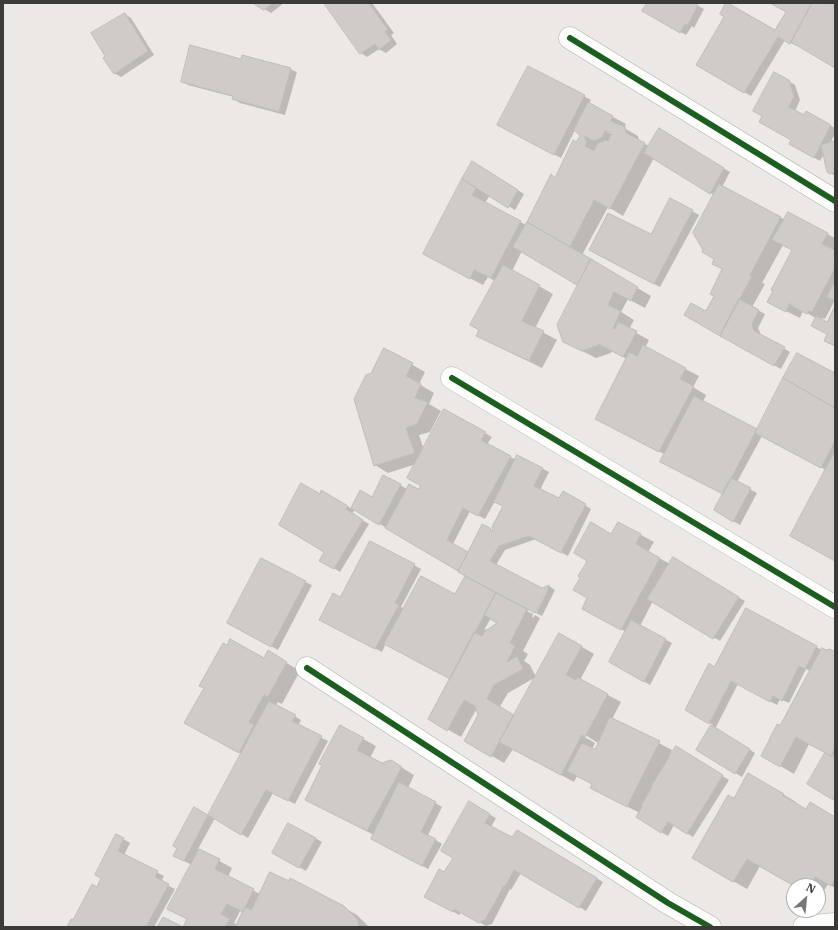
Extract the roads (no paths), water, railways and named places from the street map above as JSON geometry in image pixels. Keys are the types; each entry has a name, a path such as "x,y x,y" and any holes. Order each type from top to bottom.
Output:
{"street":[{"path":"570,38 835,201"},
{"path":"452,378 835,608"},
{"path":"307,668 661,899 710,927"},
{"path":"804,927 835,924"}]}
